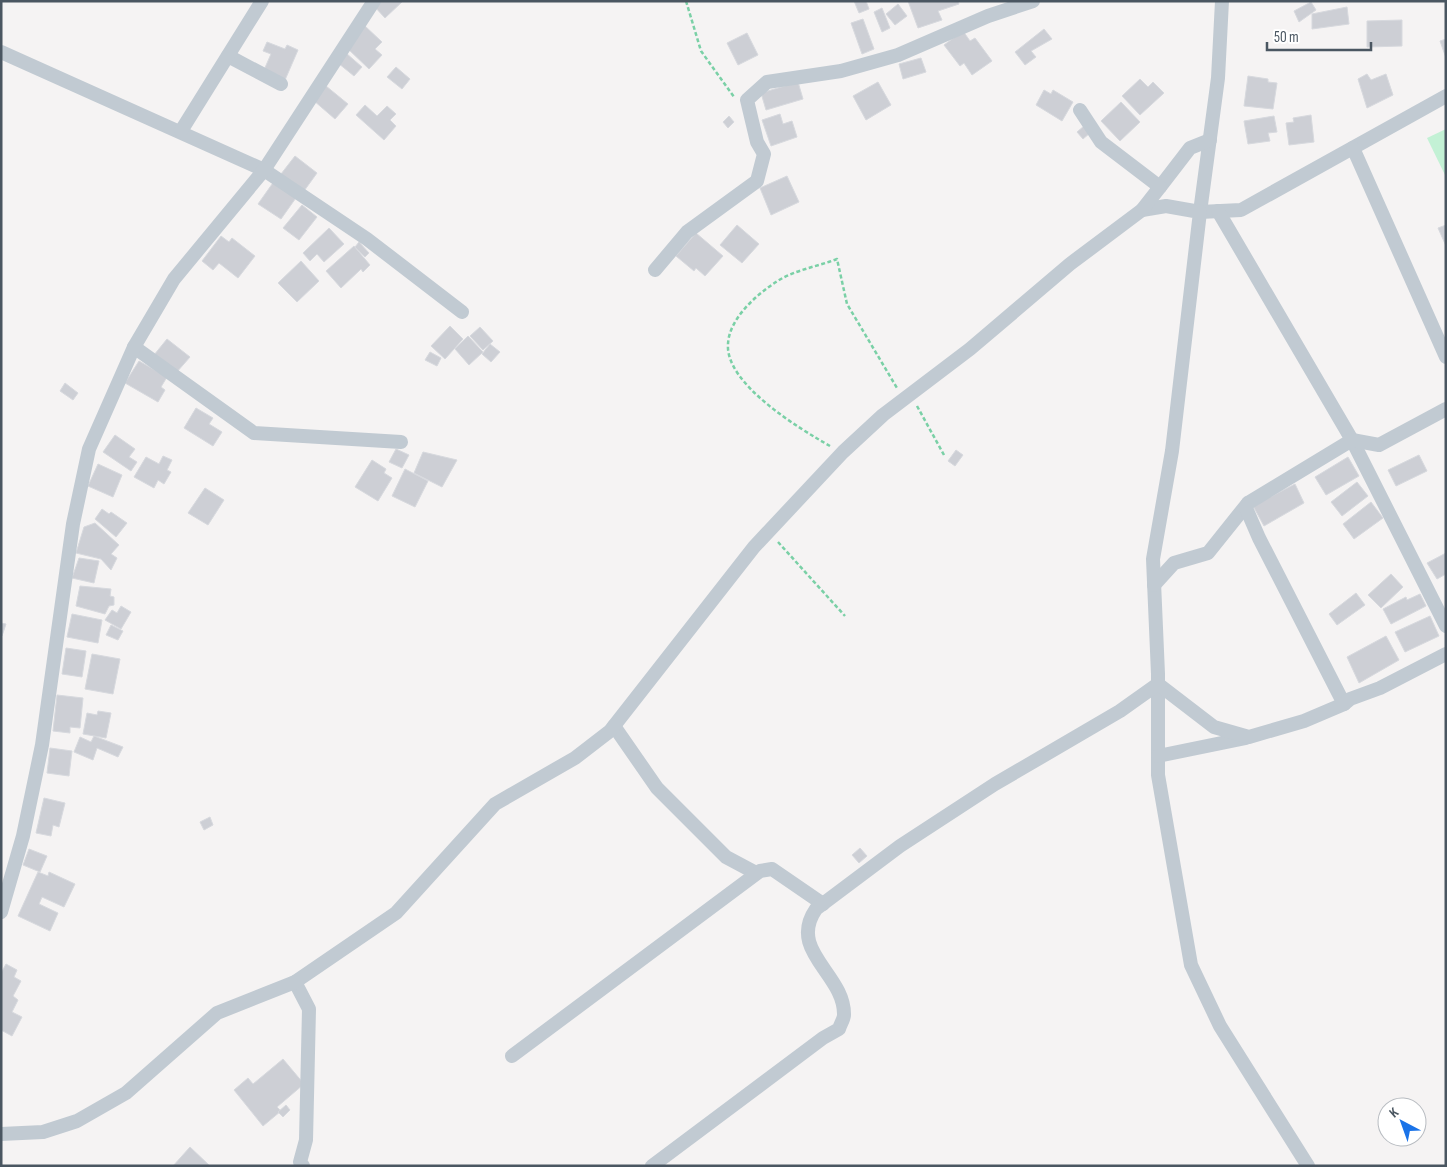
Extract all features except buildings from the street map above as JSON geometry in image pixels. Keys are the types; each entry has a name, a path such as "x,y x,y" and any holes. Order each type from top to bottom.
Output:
{"street":[{"path":"181,131 262,1"},
{"path":"1,912 23,836 42,745 73,524 89,449 134,347 174,279 264,170 374,1"},
{"path":"654,270 687,232 757,181 764,154 757,142 747,100 767,82 841,71 898,55 988,16 1033,1"},
{"path":"1222,1 1218,78 1172,451 1153,559 1158,684 1158,775 1192,965 1220,1026 1308,1166"},
{"path":"1,52 181,131 264,170 366,239 462,312"},
{"path":"228,56 282,84"},
{"path":"1142,210 1166,206 1200,212 1241,210 1446,96"},
{"path":"1080,110 1101,142 1160,187"},
{"path":"1,1134 43,1132 77,1121 126,1093 217,1013 295,982 396,913 495,804 575,758 614,726 754,547 843,452 883,415 970,350 1070,264 1142,210 1190,148 1210,140"},
{"path":"1353,148 1446,357"},
{"path":"1218,211 1352,440 1446,626"},
{"path":"134,347 254,433 401,442"},
{"path":"1154,585 1174,563 1208,553 1248,503 1352,440 1379,445 1446,409"},
{"path":"1248,503 1246,508 1259,538 1344,704"},
{"path":"1158,756 1249,737 1304,722 1344,704 1350,699 1380,688 1446,654"},
{"path":"1158,684 1214,727 1249,737"},
{"path":"652,1166 823,1038 839,1029 844,1015 839,995 814,953 806,934 808,921 823,904 900,846 995,784 1120,711 1158,684"},
{"path":"614,726 657,788 726,857 756,873"},
{"path":"512,1056 756,873 772,869 823,904"},
{"path":"295,982 309,1009 306,1140 300,1162 303,1166"}],"path":[{"path":"686,1 701,51 735,97 747,100"},
{"path":"843,452 801,429 752,392 732,364 727,345 735,320 775,282 798,271 837,260 847,304 908,396 944,456"},
{"path":"768,532 845,616"}],"green space":[{"path":"1446,129 1446,177 1427,138"}]}
